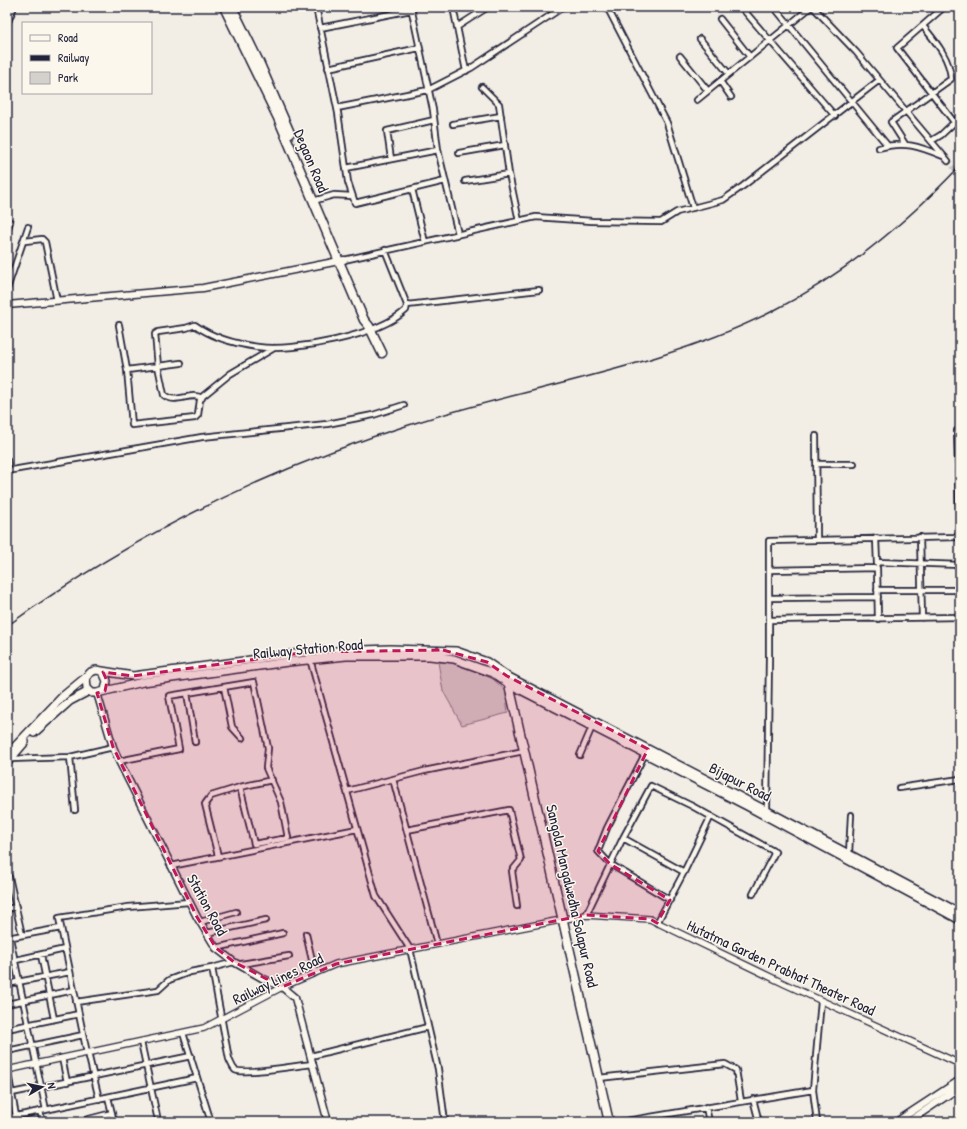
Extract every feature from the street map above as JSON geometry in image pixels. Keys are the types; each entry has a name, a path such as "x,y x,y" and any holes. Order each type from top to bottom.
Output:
{"highway":[{"name":"Degaon Road","path":"224,7 253,65 315,200 368,318 370,328 382,353"},
{"name":"Degaon Road","path":"232,7 259,62 315,200"},
{"name":"Sangola Mangalwedha Solapur Road","path":"508,680 609,1122"}],"main road":[{"path":"7,305 203,288 341,260"},
{"name":"Railway Station Road","path":"103,672 133,676 308,655 390,649 456,651 487,662 508,680"},
{"name":"Railway Station Road","path":"105,690 143,682 308,655"},
{"path":"99,670 103,672 107,681 105,690 97,693 89,691 70,700 38,728 8,759 64,696 93,671 99,670"},
{"path":"86,677 86,685 89,691"},
{"path":"508,680 592,727 647,751 960,920"},
{"name":"Bijapur Road","path":"508,680 767,811 960,913"},
{"name":"Station Road","path":"97,693 113,747 119,761 189,902 216,948 234,962 241,964 262,978 282,987 295,998 328,1122"},
{"path":"896,1122 960,1080"},
{"path":"908,1122 960,1087"}],"street":[{"path":"7,24 14,7"},
{"path":"316,7 337,108 348,182 355,203 445,181"},
{"path":"453,7 466,70"},
{"path":"457,27 488,7"},
{"path":"337,108 428,90 466,70 563,7"},
{"path":"607,7 667,123 693,208"},
{"path":"741,7 835,116"},
{"path":"774,7 888,146"},
{"path":"697,100 812,7 856,52 904,112 946,159 915,145 905,144 879,148"},
{"path":"944,7 896,48 954,122"},
{"path":"320,28 411,8 434,120 438,150 458,234"},
{"path":"720,19 750,57"},
{"path":"905,144 891,122 951,79 951,70 941,49 923,26"},
{"path":"700,39 729,74"},
{"path":"328,68 419,48"},
{"path":"680,56 708,90"},
{"path":"341,260 536,217 555,217 592,221 661,222 677,212 722,200 743,186 835,116 878,80"},
{"path":"720,81 731,96"},
{"path":"482,87 499,104 509,174 519,221"},
{"path":"453,124 501,116"},
{"path":"931,141 960,117"},
{"path":"391,159 387,131 434,120"},
{"path":"459,153 505,145"},
{"path":"346,168 438,150"},
{"path":"466,181 509,174"},
{"path":"412,189 425,242"},
{"path":"315,200 334,195 352,196"},
{"path":"7,232 10,222"},
{"path":"7,289 25,241 28,228"},
{"path":"25,241 42,240 45,242 57,301"},
{"path":"202,398 197,396 173,399 166,397 162,389 155,334 158,332 186,328 195,325 205,332 234,343 258,347 274,348 339,340 402,314 406,310 407,305 385,250"},
{"path":"407,305 539,290"},
{"path":"119,325 132,425 195,418 198,415 202,398 230,374 274,348"},
{"path":"126,370 181,363"},
{"path":"7,460 8,471 202,437 327,424 373,415 404,405"},
{"path":"767,811 769,541 960,536 957,431"},
{"path":"816,436 817,539"},
{"path":"816,464 854,464"},
{"path":"920,537 922,618"},
{"path":"876,538 878,619"},
{"path":"877,562 921,562 960,565"},
{"path":"769,570 877,568"},
{"path":"878,590 960,590"},
{"path":"769,598 878,597"},
{"path":"769,620 960,617"},
{"path":"308,655 376,896 410,949 438,1069 445,1122"},
{"path":"119,761 179,749 169,696 254,682 268,748 266,768 280,802 288,838 254,844 240,787"},
{"path":"224,687 232,727 242,738"},
{"path":"187,693 195,742"},
{"path":"580,755 592,727"},
{"path":"8,759 70,757 113,747"},
{"path":"347,790 524,751"},
{"path":"647,751 607,828 598,851 610,864 670,900"},
{"path":"70,757 75,810"},
{"path":"393,779 437,944"},
{"path":"899,788 960,779"},
{"path":"218,856 205,804 211,796 240,787 272,780"},
{"path":"586,915 623,838 651,786 711,816 775,852 753,894"},
{"path":"407,830 509,810 521,860 512,871 518,906"},
{"path":"849,854 851,815"},
{"path":"658,923 711,816"},
{"path":"171,866 357,829"},
{"path":"623,838 684,872"},
{"path":"7,877 9,877 22,936"},
{"path":"98,1099 59,918 128,907 189,902"},
{"path":"7,909 16,907"},
{"path":"200,922 236,912"},
{"name":"Hutatma Garden Prabhat Theater Road","path":"563,920 586,915 650,919 821,1001 960,1064"},
{"path":"207,933 266,920"},
{"name":"Railway Lines Road","path":"7,1070 204,1028 222,1020 282,987 336,964 563,920"},
{"path":"46,1110 20,982 9,938 61,928"},
{"path":"216,948 283,933"},
{"path":"306,934 315,973"},
{"path":"7,962 65,950"},
{"path":"41,955 54,1019"},
{"path":"241,964 289,956"},
{"path":"76,1002 158,990 169,980 190,972 234,962"},
{"path":"212,968 229,1059 233,1068 237,1071 250,1071 313,1064"},
{"path":"7,984 70,972"},
{"path":"7,1004 74,990"},
{"path":"817,1122 813,1090 821,1001"},
{"path":"7,1029 79,1014"},
{"path":"311,1056 428,1027"},
{"path":"184,1033 211,1122"},
{"path":"7,1051 83,1035"},
{"path":"141,1042 157,1116"},
{"path":"9,1094 191,1056"},
{"path":"62,1058 67,1082"},
{"path":"599,1078 725,1064 736,1070 741,1101"},
{"path":"7,1070 9,1094 22,1122"},
{"path":"7,1118 197,1078"},
{"path":"620,1122 813,1090"},
{"path":"108,1097 114,1122"},
{"path":"753,1099 759,1122"},
{"path":"706,1107 709,1122"},
{"path":"40,1111 43,1122"},
{"path":"77,1122 112,1114"}],"highlighted area":[{"path":"443,650 487,662 507,676 648,749 598,851 610,864 670,900 657,923 650,919 586,915 336,964 282,987 234,962 216,948 197,917 113,747 97,693 105,691 107,681 103,672 133,676 308,652"}],"green space":[{"path":"438,662 451,662 461,665 493,679 505,690 508,713 462,725 443,691"}],"tunnel":[{"path":"948,161 960,176"}],"railway":[{"path":"7,626 103,562 152,534 254,483 307,461 360,441 415,423 459,410 595,375 684,348 727,332 769,313 822,283 871,248 917,209 960,166"}]}
